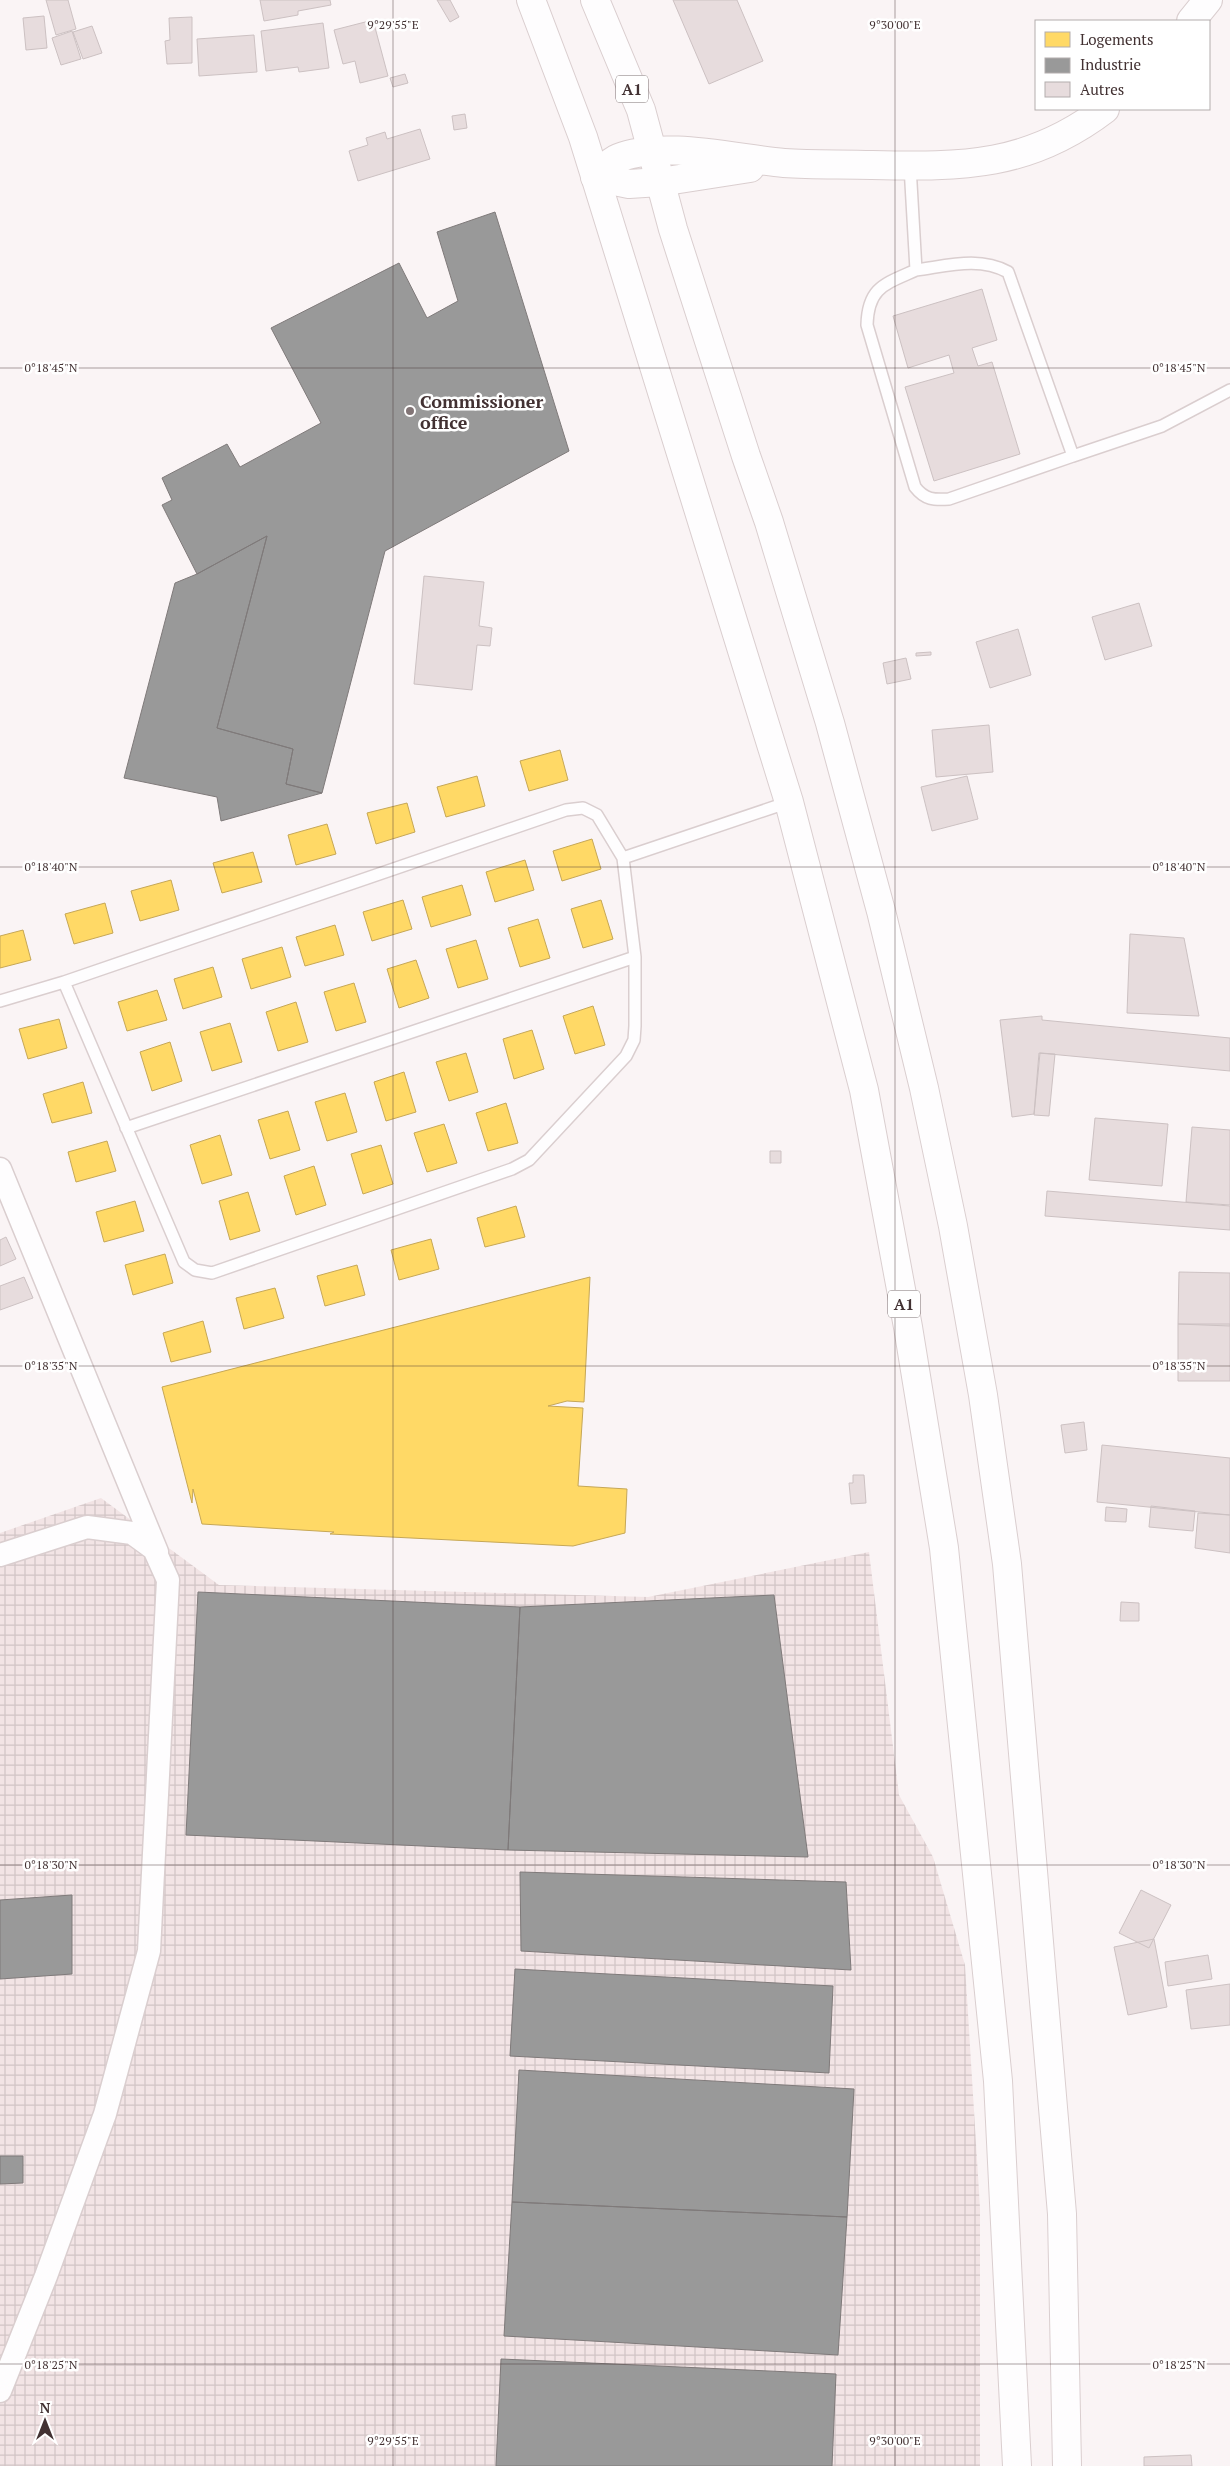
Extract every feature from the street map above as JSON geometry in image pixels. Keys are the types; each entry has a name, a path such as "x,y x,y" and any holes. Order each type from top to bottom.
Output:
{"main road":[{"name":"A1","path":"531,0 583,137 789,802 864,1090 908,1327 944,1548 998,2080 1017,2466"},
{"name":"A1","path":"595,0 641,110 660,182 746,456 772,531 830,724 876,892 924,1088 953,1226 983,1395 1007,1564 1062,2214 1067,2466"},
{"path":"1192,20 1208,0"},
{"path":"595,177 618,158 652,152 683,151 784,163 910,166 958,165 1006,158 1047,144 1086,123 1105,110"},
{"path":"595,177 629,184 660,182 784,163"}],"street":[{"path":"0,1168 168,1580 149,1952 105,2114 46,2276 0,2391"},
{"path":"0,1555 87,1527 132,1533 154,1549 168,1580"}],"lane":[{"path":"910,166 916,270"},
{"path":"1073,456 1008,272 995,265 979,262 916,270 884,284 872,296 868,310 867,325 915,487 922,496 935,500 949,498 1162,426 1230,390"},
{"path":"623,858 789,802"},
{"path":"0,1001 64,982 566,810 583,808 597,816 623,858 635,957 635,1033 634,1040 626,1056 529,1160 512,1170 212,1273 195,1270 184,1262 64,982"},
{"path":"126,1128 635,957"}],"shaded area":[{"path":"101,1498 219,1585 648,1597 869,1552 899,1795 933,1857 965,1965 980,2208 980,2466 0,2466 0,1533"}],"building: Logements":[{"path":"560,750 568,780 529,791 520,761"},
{"path":"477,776 485,806 446,817 437,787"},
{"path":"407,803 415,832 376,844 367,813"},
{"path":"327,824 336,854 296,865 288,835"},
{"path":"592,839 601,869 562,881 553,851"},
{"path":"253,852 262,882 222,893 213,863"},
{"path":"525,860 534,890 495,902 486,872"},
{"path":"171,880 179,910 140,921 131,891"},
{"path":"462,885 471,915 431,927 422,897"},
{"path":"403,900 412,929 372,941 363,912"},
{"path":"601,900 613,939 583,948 571,909"},
{"path":"105,903 113,933 74,944 65,914"},
{"path":"538,919 550,958 520,967 508,928"},
{"path":"335,925 344,955 305,966 296,937"},
{"path":"23,930 31,960 0,968 0,936"},
{"path":"476,940 488,979 458,988 446,949"},
{"path":"282,947 291,977 251,989 242,959"},
{"path":"416,960 429,998 399,1008 387,969"},
{"path":"213,967 222,997 183,1009 174,979"},
{"path":"354,983 366,1022 336,1031 324,992"},
{"path":"157,990 167,1020 127,1031 118,1002"},
{"path":"296,1002 308,1042 278,1051 266,1012"},
{"path":"593,1006 605,1045 575,1054 563,1016"},
{"path":"59,1019 67,1048 28,1059 19,1029"},
{"path":"230,1023 242,1062 212,1071 200,1032"},
{"path":"532,1030 544,1069 514,1079 503,1039"},
{"path":"170,1042 182,1081 152,1091 140,1052"},
{"path":"466,1053 478,1092 449,1101 436,1062"},
{"path":"404,1072 416,1112 386,1121 374,1082"},
{"path":"83,1082 92,1113 52,1123 43,1094"},
{"path":"345,1093 357,1132 327,1141 315,1102"},
{"path":"506,1103 518,1143 488,1151 476,1113"},
{"path":"288,1111 300,1150 270,1159 258,1120"},
{"path":"444,1124 457,1163 427,1172 414,1133"},
{"path":"220,1135 232,1175 202,1184 190,1145"},
{"path":"107,1141 116,1171 76,1182 68,1152"},
{"path":"381,1145 393,1184 363,1194 351,1154"},
{"path":"314,1166 326,1205 296,1215 284,1176"},
{"path":"248,1192 260,1231 230,1240 219,1201"},
{"path":"135,1201 144,1231 104,1242 96,1212"},
{"path":"516,1206 525,1237 485,1247 477,1218"},
{"path":"431,1239 439,1269 399,1280 391,1250"},
{"path":"165,1254 173,1283 133,1295 125,1265"},
{"path":"357,1265 365,1295 325,1306 317,1276"},
{"path":"590,1277 584,1402 567,1401 548,1406 583,1408 578,1486 627,1489 625,1533 573,1546 330,1534 334,1532 202,1524 193,1489 192,1503 162,1387"},
{"path":"275,1288 284,1318 244,1329 236,1298"},
{"path":"203,1321 211,1352 171,1362 163,1333"}],"building: Industrie":[{"path":"495,212 569,451 385,551 322,793 286,784 293,749 217,728 267,536 197,574 162,505 172,500 162,478 227,444 240,467 321,423 271,328 399,263 427,318 458,301 437,232"},
{"path":"267,536 217,728 293,749 286,784 322,793 221,821 217,797 124,778 175,583 197,574"},
{"path":"198,1592 520,1607 508,1850 186,1835"},
{"path":"774,1595 808,1857 508,1850 520,1607"},
{"path":"520,1872 846,1882 851,1970 521,1951"},
{"path":"72,1895 72,1974 0,1979 0,1900"},
{"path":"515,1969 833,1986 829,2073 510,2056"},
{"path":"519,2070 854,2089 847,2217 512,2202"},
{"path":"0,2156 23,2156 23,2183 0,2184"},
{"path":"512,2202 847,2217 838,2355 504,2336"},
{"path":"501,2359 836,2374 832,2466 496,2466"}],"building: Autres":[{"path":"46,0 68,0 76,29 56,35"},
{"path":"260,0 330,0 331,5 298,11 298,15 264,21"},
{"path":"437,0 450,0 459,17 450,22"},
{"path":"673,0 737,0 763,61 709,84"},
{"path":"44,16 47,48 26,50 23,18"},
{"path":"192,17 192,63 167,64 165,41 170,40 169,18"},
{"path":"373,20 388,76 360,83 355,61 343,64 334,30"},
{"path":"323,23 329,68 299,72 298,67 266,71 261,31"},
{"path":"92,26 102,53 83,59 73,32"},
{"path":"72,31 81,59 61,65 52,38"},
{"path":"254,35 257,72 199,76 197,39"},
{"path":"405,74 408,83 393,87 390,78"},
{"path":"465,114 467,128 454,130 452,116"},
{"path":"420,129 430,159 358,181 349,151 368,145 366,138 385,132 387,139"},
{"path":"982,289 997,340 972,348 978,366 992,362 1020,454 934,481 905,387 954,373 949,355 908,368 893,316"},
{"path":"424,576 484,582 479,626 492,628 490,646 477,645 472,690 414,684"},
{"path":"1139,603 1152,646 1105,660 1092,617"},
{"path":"1018,629 1031,675 990,688 976,642"},
{"path":"931,652 931,655 916,656 916,653"},
{"path":"906,658 911,679 887,684 883,663"},
{"path":"989,725 993,772 936,777 932,730"},
{"path":"967,776 978,819 932,831 921,787"},
{"path":"1130,934 1184,938 1199,1016 1127,1013"},
{"path":"1042,1016 1042,1020 1230,1038 1230,1071 1039,1053 1034,1114 1012,1117 1000,1020"},
{"path":"1040,1053 1055,1054 1049,1116 1034,1115"},
{"path":"1095,1118 1168,1124 1162,1186 1089,1180"},
{"path":"1192,1127 1230,1130 1230,1205 1186,1202"},
{"path":"770,1151 781,1151 781,1163 770,1163"},
{"path":"1047,1191 1230,1206 1230,1230 1045,1216"},
{"path":"6,1237 16,1259 0,1266 0,1240"},
{"path":"1179,1272 1230,1273 1230,1326 1178,1324"},
{"path":"24,1277 33,1298 0,1310 0,1286"},
{"path":"1178,1324 1230,1324 1230,1381 1178,1381"},
{"path":"1084,1422 1087,1450 1065,1453 1061,1425"},
{"path":"1102,1445 1230,1458 1230,1515 1097,1502"},
{"path":"853,1475 864,1475 866,1503 851,1504 849,1483 853,1483"},
{"path":"1151,1506 1195,1511 1193,1531 1149,1527"},
{"path":"1106,1507 1127,1509 1126,1522 1105,1521"},
{"path":"1198,1513 1230,1515 1230,1553 1195,1548"},
{"path":"1121,1602 1139,1603 1139,1621 1120,1621"},
{"path":"1141,1890 1171,1905 1149,1948 1119,1933"},
{"path":"1154,1939 1167,2007 1128,2015 1114,1947"},
{"path":"1208,1955 1212,1979 1168,1986 1165,1962"},
{"path":"1230,1984 1230,2025 1191,2029 1186,1990"},
{"path":"1191,2455 1192,2466 1144,2466 1144,2457"}],"place":[{"name":"Commissioner office","path":"410,411"}]}
